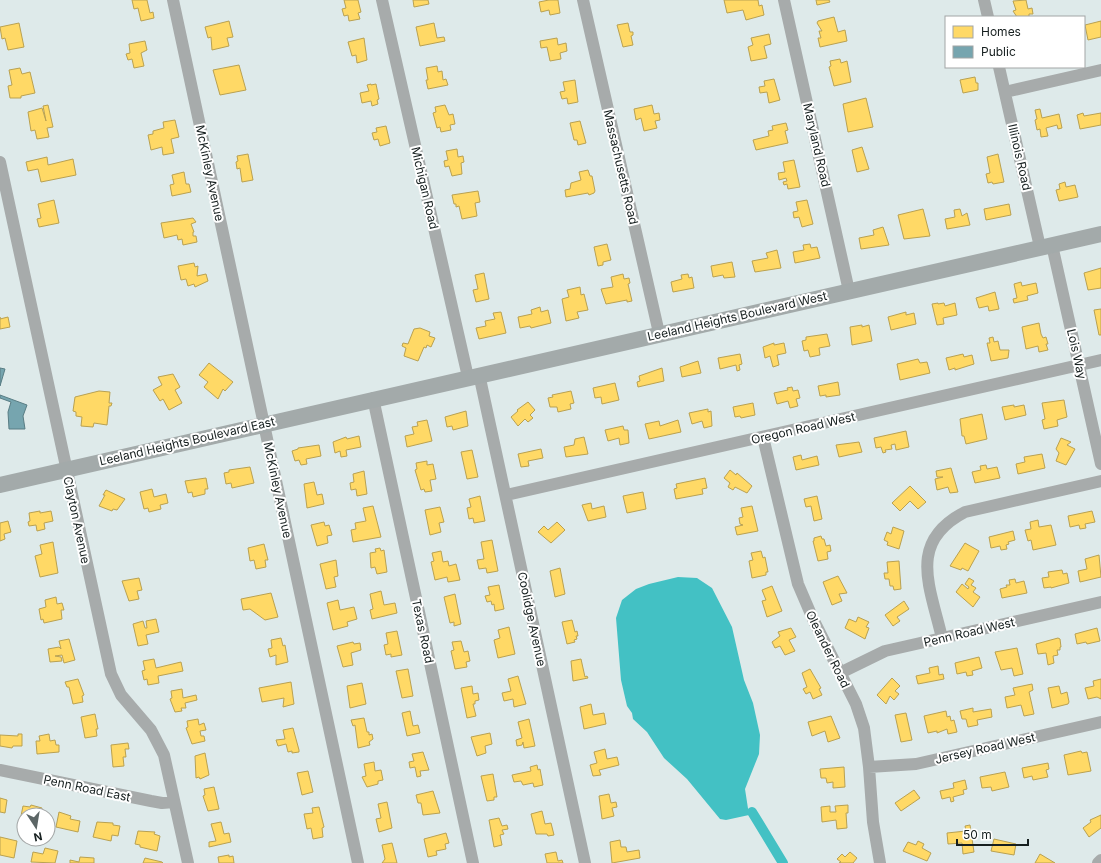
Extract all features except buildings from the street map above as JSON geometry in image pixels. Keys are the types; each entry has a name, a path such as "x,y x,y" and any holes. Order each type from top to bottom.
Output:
{"main road":[{"name":"Leeland Heights Boulevard West","path":"374,398 1101,234"},
{"name":"Leeland Heights Boulevard East","path":"0,484 374,398"}],"street":[{"name":"McKinley Avenue","path":"173,0 358,863"},
{"name":"Michigan Road","path":"382,0 474,376"},
{"name":"Massachusetts Road","path":"583,0 659,334"},
{"name":"Maryland Road","path":"784,0 849,291"},
{"path":"984,0 988,16"},
{"name":"Illinois Road","path":"999,68 1046,246"},
{"path":"1005,92 1101,70"},
{"name":"Clayton Avenue","path":"0,162 111,674 121,695 158,741 164,755 188,863"},
{"name":"Lois Way","path":"1046,246 1079,365 1101,464"},
{"name":"Oregon Road West","path":"506,495 1101,360"},
{"name":"Coolidge Avenue","path":"474,376 506,495 585,863"},
{"name":"Texas Road","path":"374,398 473,863"},
{"name":"Oleander Road","path":"763,437 798,584 813,619 861,717 866,741 873,822 880,863"},
{"path":"942,638 928,570 931,542 940,529 951,519 966,512 1101,482"},
{"name":"Penn Road West","path":"840,672 885,651 1101,602"},
{"name":"Jersey Road West","path":"869,767 916,764 1101,722"},
{"name":"Penn Road East","path":"0,770 151,802 174,802"},
{"path":"1098,863 1101,860"}],"water":[{"path":"678,577 697,578 712,588 732,627 744,680 753,703 760,735 759,754 745,789 749,815 726,820 720,819 687,779 664,758 647,732 633,719 632,713 627,706 621,680 616,618 622,600 636,589 649,584"}],"waterway":[{"path":"752,812 783,863"}]}
